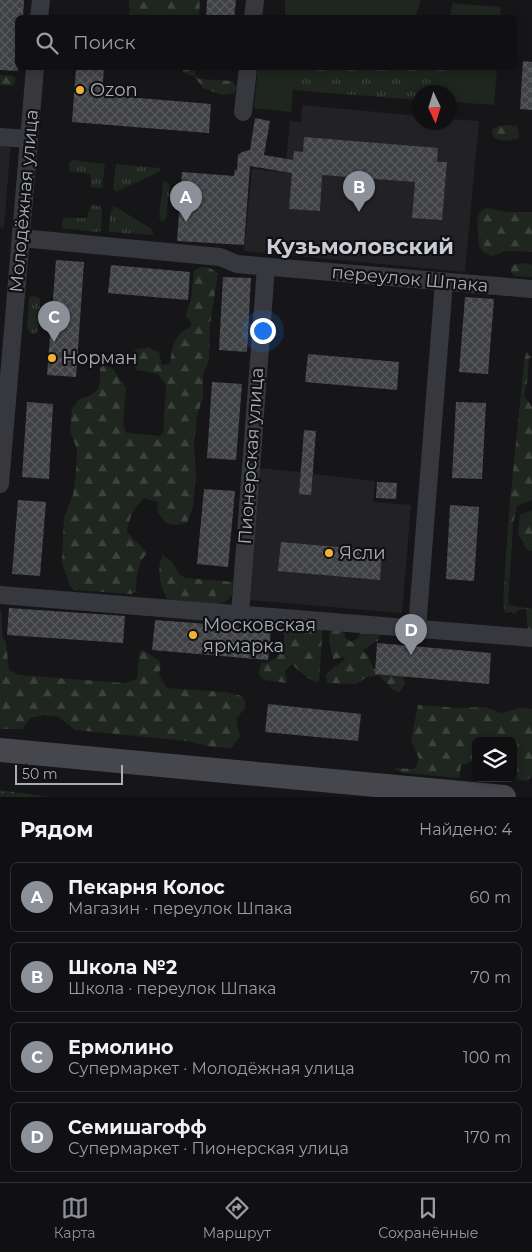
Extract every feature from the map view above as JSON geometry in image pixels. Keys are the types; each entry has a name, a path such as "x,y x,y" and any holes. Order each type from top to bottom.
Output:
{"main road":[{"path":"0,750 504,797"}],"street":[{"path":"40,15 41,0"},
{"path":"253,15 254,0"},
{"name":"Молодёжная улица","path":"0,484 35,70"},
{"path":"243,112 248,70"},
{"path":"0,137 29,139"},
{"name":"переулок Шпака","path":"21,238 220,257 237,264 266,267 532,289"},
{"name":"Пионерская улица","path":"240,614 266,267"},
{"path":"418,628 444,282"},
{"path":"0,595 532,638"}],"shaded area":[{"path":"302,105 412,115 412,130 457,130 457,119 479,121 465,272 244,251 252,169 285,172 290,121 301,122"},
{"path":"0,139 11,140 4,228 0,227"},
{"name":"Ясли","path":"259,468 300,472 300,469 313,470 313,474 375,481 373,502 411,505 402,613 248,600"}],"green space":[{"path":"129,0 200,0 199,15 130,15"},
{"path":"285,0 421,0 416,15 285,15"},
{"path":"452,3 501,7 500,15 450,15"},
{"path":"183,70 196,70 195,74 199,79 232,81 237,87 234,93 222,95 203,88 194,76 183,73"},
{"path":"258,70 447,70 446,85 412,85 412,99 293,90 291,112 254,108"},
{"path":"258,70 295,70 291,112 254,108"},
{"path":"447,70 497,70 494,105 457,102 457,85 446,85"},
{"path":"0,75 13,76 16,79 13,86 0,85"},
{"path":"499,126 517,126 519,138 499,140 493,137 492,130"},
{"path":"73,160 105,164 102,188 91,187 91,174 69,170 69,163"},
{"path":"116,164 159,168 161,171 116,192 113,188"},
{"path":"166,181 170,185 166,219 162,222 159,217 163,182"},
{"path":"93,205 101,207 102,210 101,231 62,228 62,220 64,218 87,218 90,207"},
{"path":"114,206 150,228 153,235 109,232 110,213"},
{"path":"486,208 509,212 532,212 532,252 505,251 492,256 483,252 479,246 477,219 480,212"},
{"path":"529,263 532,265 532,277 515,276 511,273 511,267 515,264"},
{"path":"200,267 208,267 218,273 210,324 209,360 203,375 203,397 197,416 194,444 196,475 193,507 187,523 172,525 167,523 157,511 158,502 144,498 137,505 133,513 127,532 147,553 139,567 136,592 131,594 74,590 70,586 62,563 64,517 73,495 76,473 77,449 70,431 72,409 79,399 95,392 99,385 100,368 104,365 113,369 126,388 123,425 127,433 160,436 163,433 166,385 158,374 136,370 134,364 135,350 148,347 159,352 162,365 170,364 176,339 192,324 186,315 191,299 194,271"},
{"path":"34,296 40,300 38,330 36,333 31,334 27,328 29,299"},
{"path":"527,352 532,357 529,358 524,395 532,407 532,500 517,506 513,523 508,605 532,609 532,634 528,632 526,609 519,610 514,614 511,612 505,613 503,601 509,512 525,353"},
{"path":"532,510 532,551 527,550 518,533 520,515"},
{"path":"163,555 173,563 179,574 185,578 233,582 232,594 228,600 213,605 168,600 163,590 159,572"},
{"path":"0,609 2,613 2,635 6,643 9,670 19,675 124,683 137,679 141,649 161,663 159,675 167,688 225,692 242,696 245,701 245,708 236,719 240,737 231,748 212,747 187,741 75,730 59,717 46,715 30,718 23,729 0,729"},
{"path":"282,620 323,623 319,682 308,678 292,664 285,671 287,683 264,680 258,674 261,663 275,659 282,648 284,634"},
{"path":"342,627 346,639 352,642 358,638 363,627 382,630 378,641 362,651 368,655 373,668 383,672 402,674 405,684 399,693 393,690 379,675 367,677 356,684 327,683 326,675 346,657 333,659 329,642 330,630"},
{"path":"418,705 461,708 484,707 502,713 519,708 532,709 532,777 524,781 517,779 517,737 472,737 472,762 461,765 459,778 403,773 393,768 413,769 416,767 419,759 411,740"},
{"path":"0,790 49,797 0,797"}],"building":[{"path":"0,0 24,0 23,15 15,15 15,70 18,71 0,70"},
{"path":"207,0 236,0 234,15 206,15"},
{"path":"523,61 532,62 532,110 520,109"},
{"path":"76,70 104,70 102,95 211,104 209,133 72,122"},
{"path":"255,118 270,121 264,155 293,160 294,151 303,152 304,137 438,148 437,162 447,162 442,220 412,218 415,182 322,175 320,211 289,209 292,173 250,166 244,245 177,241 182,172 234,176 235,170 237,170 238,155 250,150"},
{"path":"56,260 84,262 76,377 47,375"},
{"path":"111,265 190,272 188,300 108,293"},
{"path":"223,277 251,278 247,352 219,350"},
{"path":"465,297 494,299 488,374 459,372"},
{"path":"308,354 399,362 397,390 305,382"},
{"path":"212,382 242,384 236,460 207,458"},
{"path":"27,402 53,404 49,479 22,477"},
{"path":"456,402 486,403 482,479 452,478"},
{"path":"304,430 316,431 311,495 299,494"},
{"path":"377,482 397,483 396,499 376,498"},
{"path":"204,489 235,491 228,567 197,564"},
{"path":"18,500 46,502 40,576 12,574"},
{"path":"450,505 479,507 474,581 446,579"},
{"path":"281,542 382,551 380,580 278,571"},
{"path":"9,608 125,616 123,643 7,635"},
{"path":"155,620 271,629 268,660 152,650"},
{"path":"377,643 491,653 489,684 375,674"},
{"path":"268,704 361,714 358,741 265,732"}],"place":[{"name":"Ozon","path":"80,90"},
{"name":"Школа №2","path":"359,212"},
{"name":"Пекарня Колос","path":"186,222"},
{"name":"Ермолино","path":"54,342"},
{"name":"Норман","path":"52,358"},
{"name":"Ясли","path":"329,553"},
{"name":"Московская ярмарка","path":"193,635"},
{"name":"Семишагофф","path":"411,655"}],"district":[{"name":"Кузьмоловский","path":"360,246"}]}
